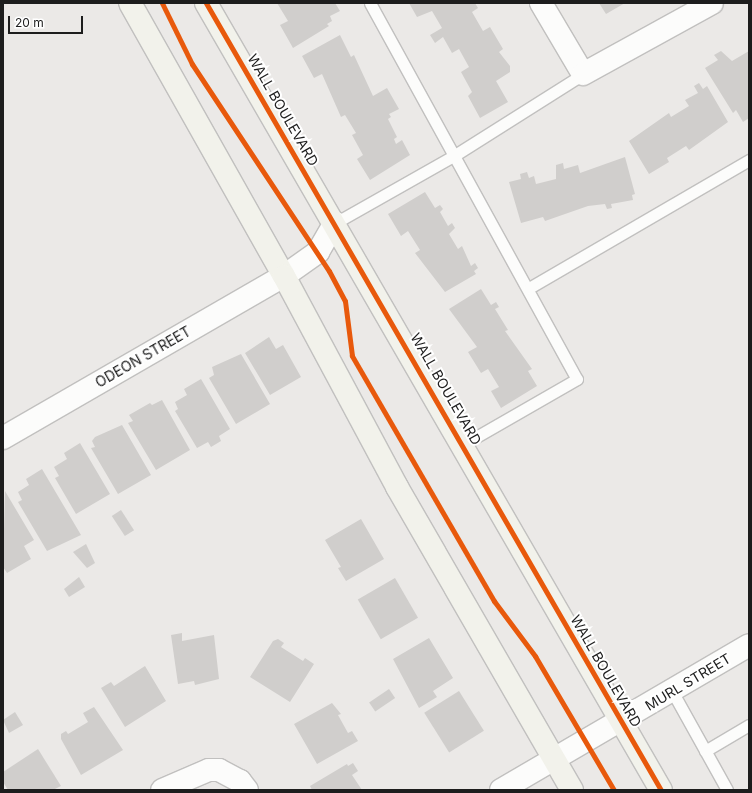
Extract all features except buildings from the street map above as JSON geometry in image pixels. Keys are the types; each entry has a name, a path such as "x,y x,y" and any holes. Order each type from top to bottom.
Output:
{"street":[{"path":"130,3 284,276 397,487 572,790"},
{"name":"WALL BOULEVARD","path":"206,3 464,444 620,722 661,790"},
{"path":"541,3 583,74 705,5"},
{"name":"ODEON STREET","path":"3,438 284,276 318,252 335,223"},
{"name":"MURL STREET","path":"501,790 620,722 749,645"},
{"path":"162,790 209,770 224,771 247,790"}],"lane":[{"path":"370,3 529,288 577,379 464,444"},
{"path":"335,223 455,156 583,74"},
{"path":"529,288 749,160"},
{"path":"672,691 727,790"},
{"path":"705,751 749,725"}],"cycle path":[{"path":"162,3 192,64 329,271 345,301 352,356 494,601 535,656 614,790"},
{"path":"206,3 661,790"}]}
